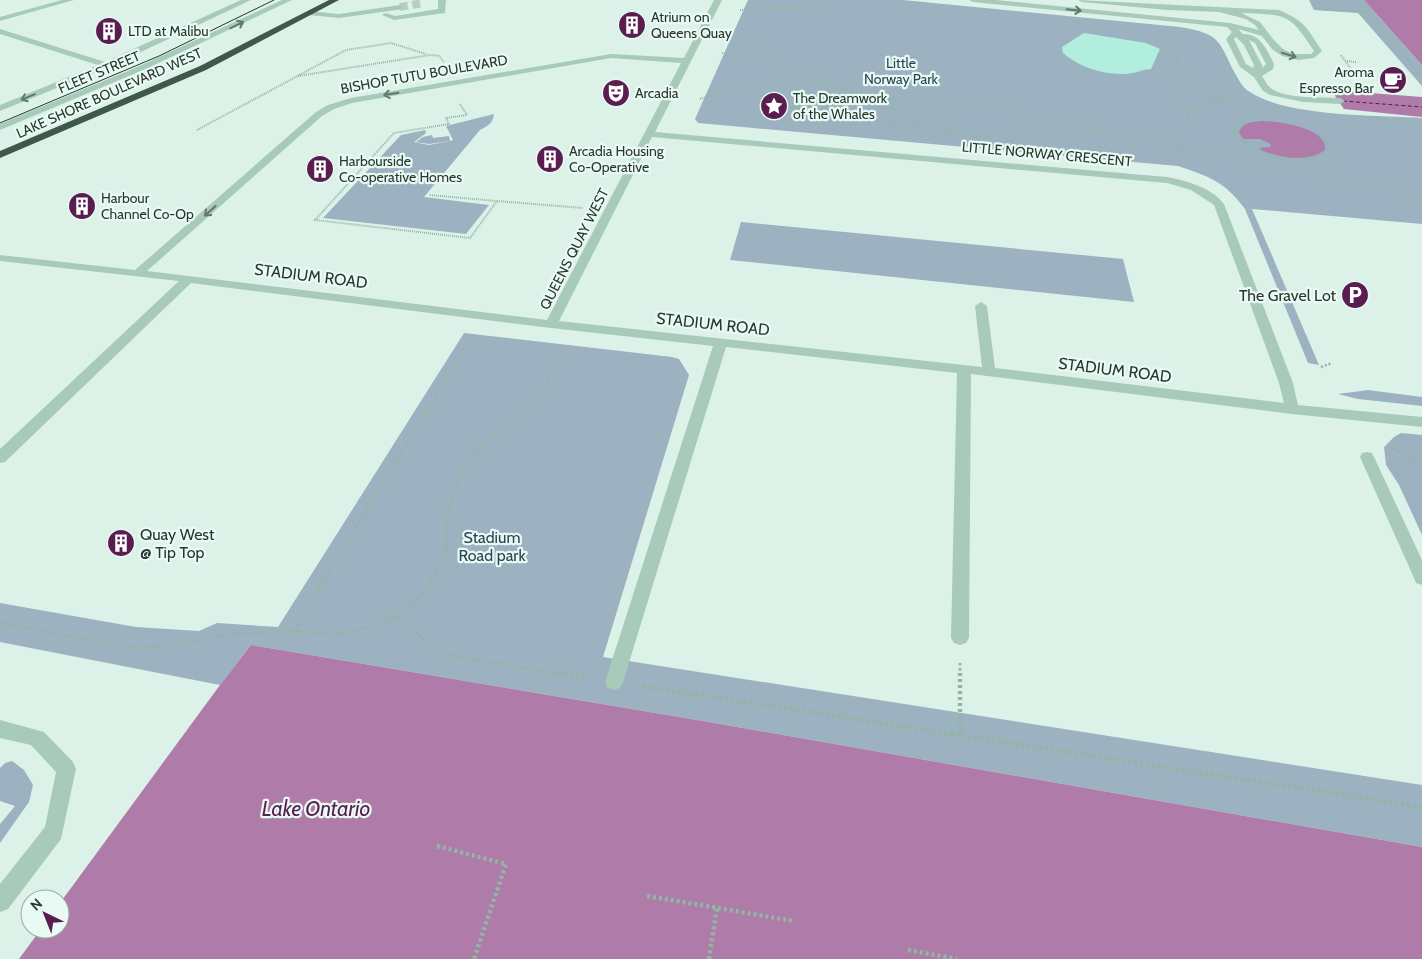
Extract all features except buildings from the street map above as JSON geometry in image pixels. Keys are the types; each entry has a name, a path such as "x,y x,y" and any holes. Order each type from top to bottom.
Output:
{"highway":[{"name":"LAKE SHORE BOULEVARD WEST","path":"0,155 203,68 334,0"}],"street":[{"path":"0,19 70,0"},
{"name":"FLEET STREET","path":"0,108 106,65 247,0"},
{"name":"FLEET STREET","path":"0,127 79,96 174,55 288,0"},
{"path":"373,11 388,0"},
{"path":"373,11 394,18 442,11 441,0 432,2"},
{"name":"QUEENS QUAY WEST","path":"551,324 718,0"},
{"path":"973,0 1265,34"},
{"path":"1082,0 1166,4 1211,14 1261,45 1270,66 1257,75"},
{"path":"1213,1 1214,11"},
{"path":"309,13 339,16 400,7"},
{"path":"1195,10 1261,10 1276,12 1294,19 1301,25 1318,51 1314,56 1301,58 1284,55 1275,48 1261,26 1255,21 1222,11"},
{"path":"1233,29 1230,39 1243,64 1257,75 1266,89 1273,93 1303,99 1340,101"},
{"path":"1233,29 1248,44 1258,65 1257,75"},
{"path":"0,31 106,65"},
{"name":"BISHOP TUTU BOULEVARD","path":"137,274 319,114 331,107 351,101 610,56 688,61"},
{"name":"LITTLE NORWAY CRESCENT","path":"649,134 1167,180 1182,183 1207,193 1219,204 1286,383 1292,409"},
{"name":"STADIUM ROAD","path":"0,258 188,279 551,324 964,369 1292,409 1422,422"},
{"path":"0,458 188,279"},
{"path":"981,306 989,373"},
{"path":"614,682 721,342"},
{"path":"960,638 964,369"},
{"path":"1367,457 1422,578"},
{"path":"0,729 38,738 66,770 54,832 0,901"}],"path":[{"path":"740,10 780,8 786,11 816,7 826,0"},
{"path":"1356,0 1422,76"},
{"path":"793,5 797,2"},
{"path":"780,8 782,5 793,5 799,8"},
{"path":"197,130 346,50 391,43 427,55"},
{"path":"748,57 752,47"},
{"path":"722,53 748,57 786,67 831,86 879,97 908,100 938,99 961,101 1422,196"},
{"path":"298,76 437,54 441,56 453,83 450,88 467,115 446,118 449,124 394,133 315,220 470,238 497,201"},
{"path":"1346,62 1356,62"},
{"path":"1186,123 1189,119 1187,110 1181,102 1180,93 1192,85"},
{"path":"700,99 743,86 789,86 800,89 806,98 814,104"},
{"path":"814,104 831,86"},
{"path":"1187,110 1215,102 1225,92 1237,86"},
{"path":"870,102 879,97"},
{"path":"938,99 949,121 951,131"},
{"path":"870,102 900,112 903,117 892,124"},
{"path":"756,118 747,116 765,110 820,103 870,102 905,105 920,110 917,127 907,135"},
{"path":"820,103 830,114"},
{"path":"790,107 892,124 951,131 983,138 1033,129 1074,141"},
{"path":"774,110 785,116 788,121 796,123"},
{"path":"781,122 802,118 809,111"},
{"path":"809,111 819,126 811,125"},
{"path":"1268,116 1247,119 1234,134 1242,143 1260,152 1294,160 1314,158 1324,154 1329,147 1324,138 1318,134 1322,132"},
{"path":"884,133 891,134 892,124"},
{"path":"943,136 951,131"},
{"path":"1125,135 1135,148 1126,157"},
{"path":"430,195 586,208"},
{"path":"295,631 304,612 476,332"},
{"path":"0,623 136,648 180,644 226,635 295,631 336,635 374,626 394,617 411,605 429,586 439,566 446,549 446,529 452,494 464,470 481,446 521,412 545,387 566,342"},
{"path":"1321,367 1332,363"},
{"path":"394,617 443,654 960,737 1422,807"},
{"path":"959,691 960,737"},
{"path":"437,846 506,864 474,959"},
{"path":"647,896 794,921"},
{"path":"709,959 717,907"},
{"path":"908,950 957,959"}],"green space":[{"name":"Little Norway Park","path":"748,0 903,0 1180,27 1204,33 1217,41 1244,87 1266,100 1286,106 1333,113 1422,118 1422,224 1252,209 1319,365 1308,363 1245,209 1223,186 1199,173 1178,166 698,123 695,119"},
{"path":"1309,0 1364,0 1422,65 1422,86 1358,13 1314,10"},
{"path":"494,114 488,126 480,130 424,197 489,205 466,234 323,218 401,135 425,130 426,133 414,142 429,145 453,140 446,126"},
{"path":"432,135 433,138 449,136 450,141 429,144 416,142 423,137"},
{"path":"741,222 1123,259 1134,302 730,260"},
{"name":"Stadium Road park","path":"464,333 672,357 679,359 689,375 603,657 1422,785 1422,847 703,721 251,645 220,685 0,642 0,603 136,627 199,631 217,623 278,627"},
{"path":"1368,390 1422,397 1422,406 1358,399 1338,394"},
{"path":"1401,433 1422,435 1422,535 1399,485 1386,465 1384,447"},
{"path":"12,761 24,770 33,785 29,802 0,843 0,824 15,806 0,801 0,768 5,763"}],"sand":[{"path":"1084,33 1146,43 1160,49 1151,69 1124,74 1095,70 1078,63 1063,53 1062,47"}],"water":[{"path":"1364,0 1422,0 1422,65"},
{"path":"1331,90 1422,97 1422,117 1344,109"},
{"path":"1261,121 1289,124 1310,131 1319,136 1324,142 1325,150 1310,157 1294,158 1261,150 1260,148 1270,147 1271,144 1260,139 1243,139 1239,132 1245,125"},
{"name":"Lake Ontario","path":"251,645 703,721 1422,847 1422,959 19,959 34,939 70,939 70,889"}],"ferry route":[{"path":"1343,101 1422,107"}],"tunnel":[{"path":"400,7 423,3"}],"tram line":[{"path":"0,123 159,56 274,0"}],"place":[{"name":"Atrium on Queens Quay","path":"632,25"},
{"name":"LTD at Malibu","path":"109,31"},
{"name":"Aroma Espresso Bar","path":"1393,80"},
{"name":"Arcadia","path":"616,93"},
{"name":"The Dreamwork of the Whales","path":"774,106"},
{"name":"Arcadia Housing Co-Operative","path":"550,159"},
{"name":"Harbourside Co-operative Homes","path":"320,169"},
{"name":"Harbour Channel Co-Op","path":"82,206"},
{"name":"The Gravel Lot","path":"1355,295"},
{"name":"Quay West @ Tip Top","path":"121,543"}]}
